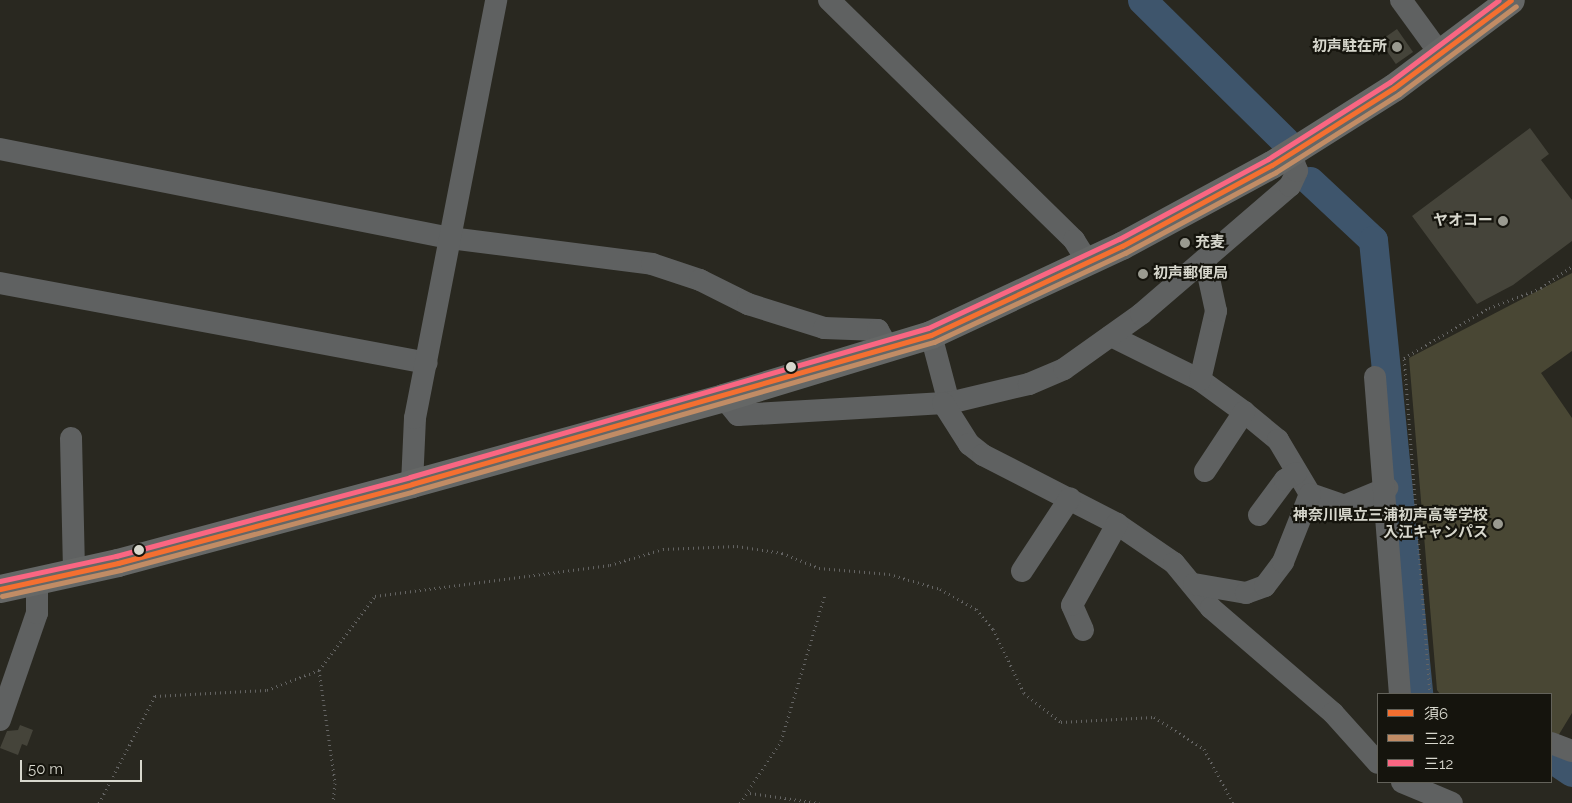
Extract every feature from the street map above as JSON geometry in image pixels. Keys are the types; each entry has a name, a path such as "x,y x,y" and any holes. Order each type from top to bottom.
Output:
{"highway":[{"path":"0,589 74,573 412,484 724,398 889,350 931,335 1088,262 1291,154 1441,55 1511,0"}],"street":[{"path":"412,484 415,418 496,0"},
{"path":"829,0 1074,240 1088,262"},
{"path":"1402,0 1441,55"},
{"path":"0,149 450,238 652,264 700,280 748,304 824,328 878,330 889,350"},
{"path":"724,398 738,416 946,403 1029,384 1064,369 1112,336 1205,260 1296,180 1291,154"},
{"path":"1200,380 1216,311 1205,260"},
{"path":"0,283 427,363"},
{"path":"931,335 946,403 969,444 983,455 1070,498 1117,524 1156,549 1194,584 1217,614 1333,713 1377,762"},
{"path":"1112,336 1200,380 1244,412 1278,440 1310,494 1344,506 1387,488"},
{"path":"1375,377 1387,488 1400,693"},
{"path":"1205,471 1244,412"},
{"path":"70,438 74,573"},
{"path":"1259,516 1285,480 1296,473"},
{"path":"1194,584 1246,593 1265,586 1283,562 1310,494"},
{"path":"1022,571 1070,498"},
{"path":"1083,630 1072,606 1117,524"},
{"path":"0,720 37,613 37,581"},
{"path":"1408,784 1452,803"}],"path":[{"path":"1430,693 1404,358 1489,308 1541,288 1572,266"},
{"path":"99,803 155,696 267,690 319,670 375,596 610,565 663,549 737,546 782,553 819,568 889,574 940,589 976,609 993,629 1024,693 1061,722 1154,717 1204,749 1232,803"},
{"path":"740,803 750,793 781,741 825,594"},
{"path":"319,670 335,783 332,803"},
{"path":"750,793 819,803"}],"shaded area":[{"name":"神奈川県立三浦初声高等学校 入江キャンパス","path":"1572,273 1572,351 1541,373 1572,418 1572,713 1558,736 1552,734 1552,693 1439,693 1437,690 1409,358"}],"building":[{"name":"初声駐在所","path":"1397,29 1413,52 1396,64 1380,41"},
{"path":"1530,128 1549,154 1541,160 1572,200 1572,241 1513,285 1477,304 1412,216"},
{"path":"20,725 33,730 27,746 22,744 18,755 0,748 7,731 18,730"}],"waterway":[{"path":"1142,0 1285,141"},
{"path":"1310,181 1373,240 1418,693"},
{"path":"1552,759 1572,772"}],"transit line":[{"name":"三12","path":"0,581 116,556 410,477 928,328 1119,239 1268,159 1390,82 1499,0"},
{"name":"須6","path":"0,589 118,563 412,484 931,335 1122,246 1272,165 1394,88 1511,0"},
{"name":"三22","path":"2,596 120,570 414,491 934,342 1125,253 1276,172 1399,94 1516,6"}],"place":[{"name":"初声駐在所","path":"1397,47"},
{"name":"ヤオコー","path":"1503,221"},
{"name":"充麦","path":"1185,243"},
{"name":"初声郵便局","path":"1143,274"},
{"name":"神奈川県立三浦初声高等学校 入江キャンパス","path":"1498,524"}]}
